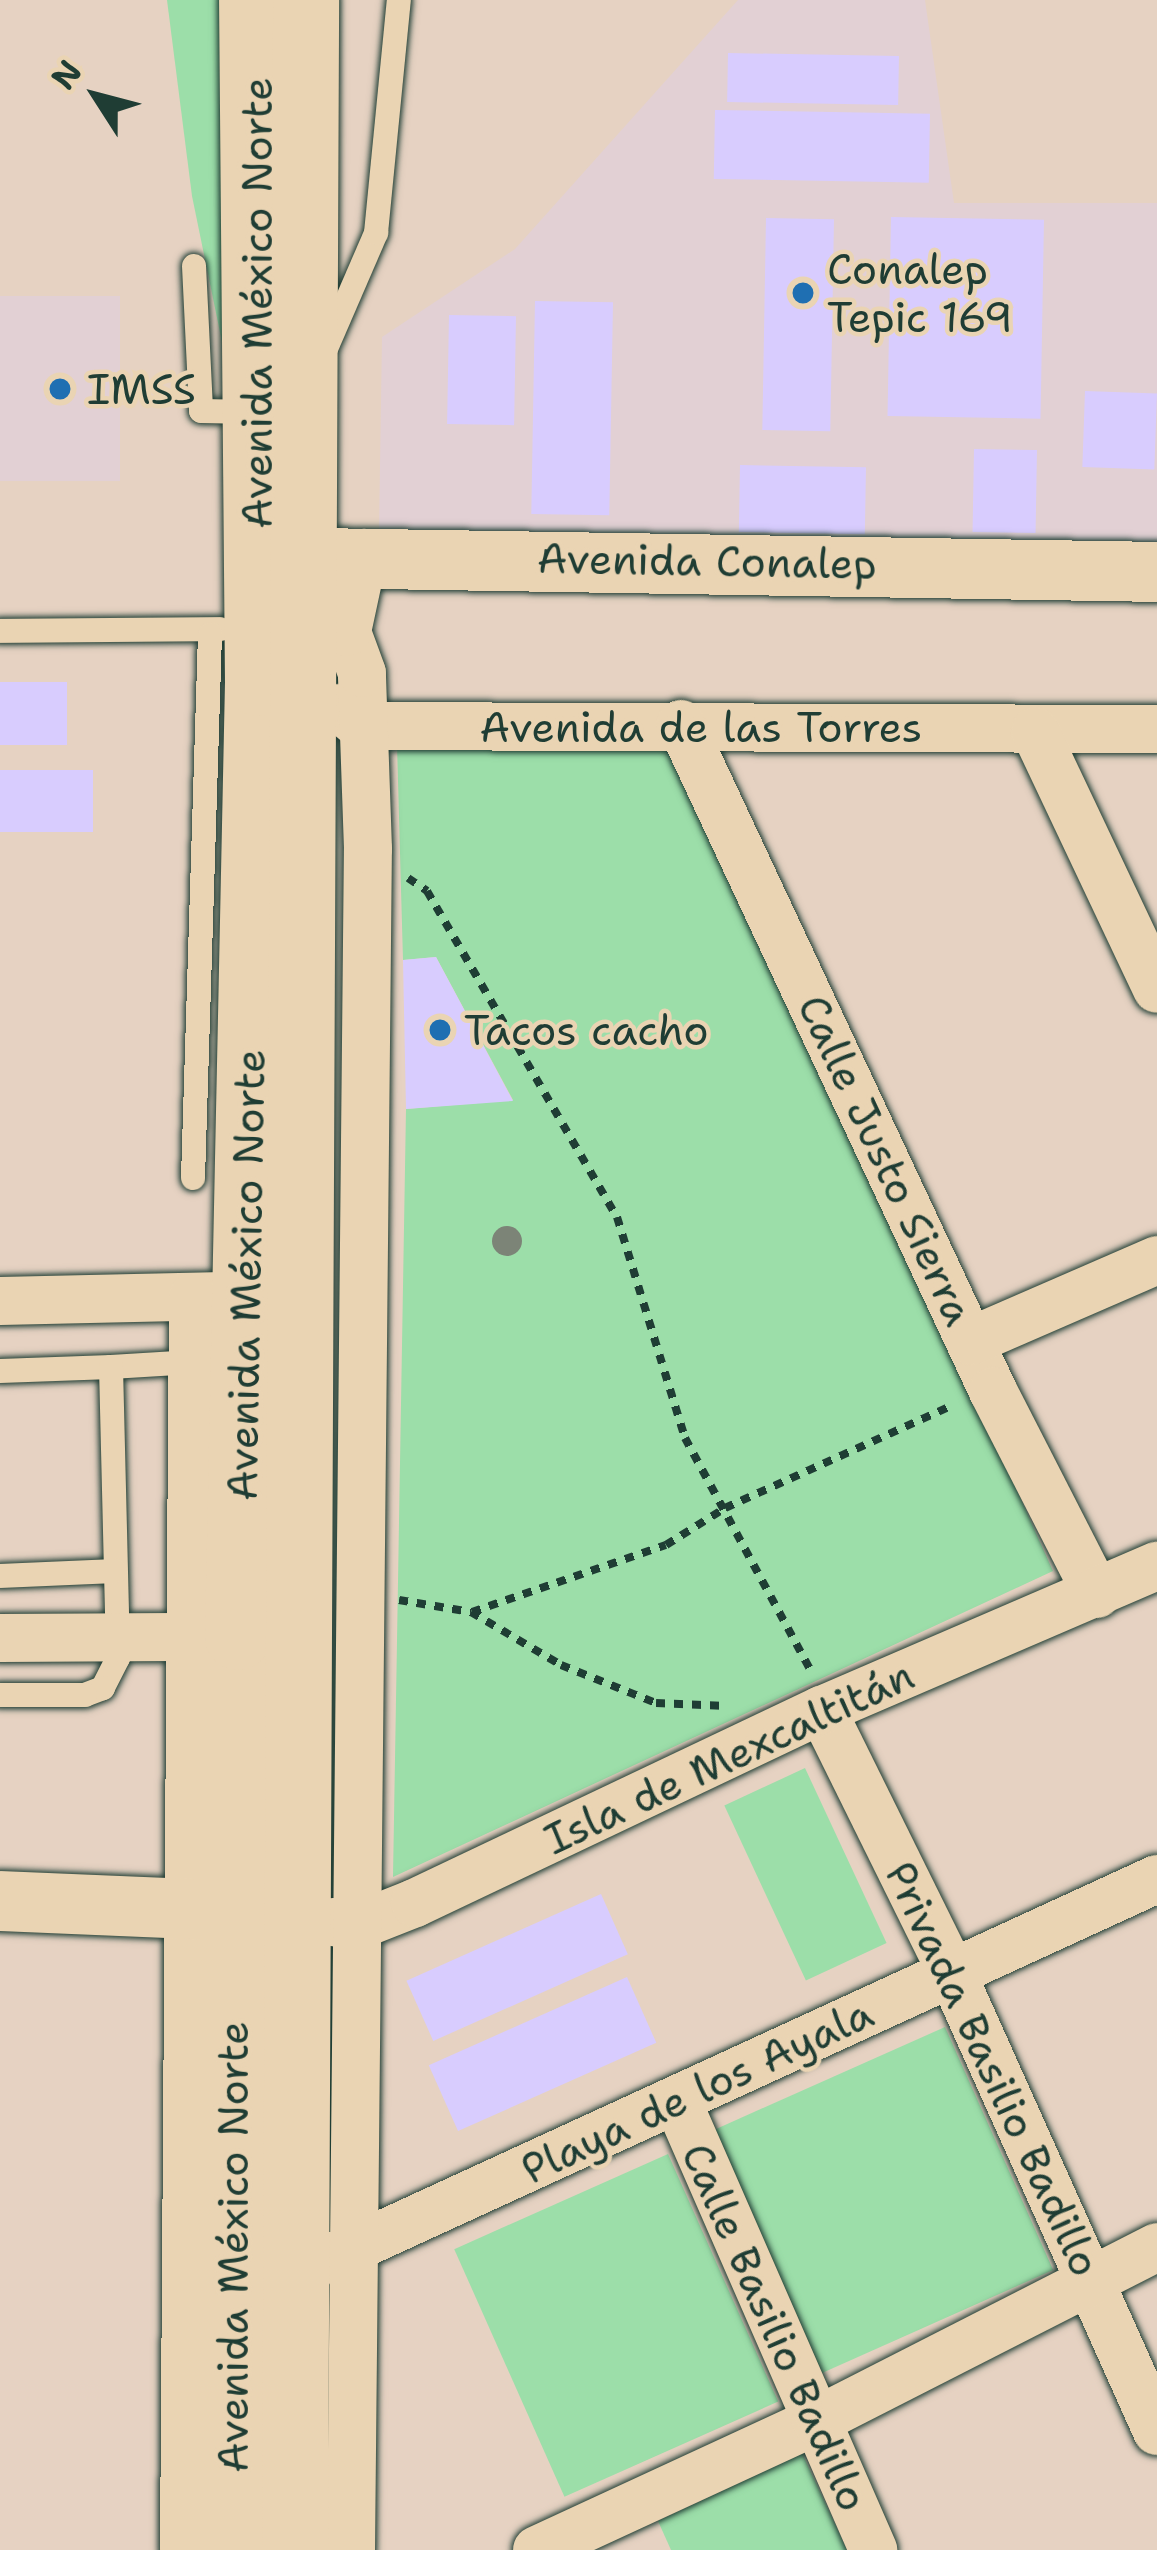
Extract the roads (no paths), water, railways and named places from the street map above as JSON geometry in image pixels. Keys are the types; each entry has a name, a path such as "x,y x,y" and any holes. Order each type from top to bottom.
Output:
{"main road":[{"name":"Avenida México Norte","path":"252,0 283,399"},
{"name":"Avenida México Norte","path":"232,2550 233,2297 211,1906 213,1638 246,1296 283,684 279,583 283,399 306,0"},
{"name":"Avenida México Norte","path":"246,1296 328,1922 326,2261 296,2550"}],"street":[{"name":"Avenida Conalep","path":"279,583 1157,572"},
{"name":"Avenida México Norte","path":"279,583 347,632 362,673 368,849 362,1593 328,1922"},
{"path":"283,684 361,725"},
{"name":"Calle Justo Sierra","path":"680,724 992,1390 1097,1594"},
{"name":"Avenida de las Torres","path":"361,725 1157,729"},
{"path":"1035,731 1157,989"},
{"path":"971,1340 1157,1260"},
{"name":"Avenida México Norte","path":"213,1638 193,1362 246,1296"},
{"path":"0,1301 246,1296"},
{"name":"Isla de Mexcaltitán","path":"328,1922 1157,1567"},
{"path":"0,1637 213,1638"},
{"name":"Privada Basilio Badillo","path":"822,1710 951,1971 1157,2431"},
{"name":"Playa de los Ayala","path":"233,2297 326,2261 678,2103 951,1971 1157,1879"},
{"path":"0,1901 211,1906 328,1922"},
{"name":"Avenida México Norte","path":"184,2550 211,1906"},
{"name":"Calle Basilio Badillo","path":"678,2103 873,2550"},
{"path":"537,2550 816,2421 1157,2246"},
{"name":"Avenida México Norte","path":"326,2261 351,2550"}],"lane":[{"path":"194,266 201,411 283,399 376,233 399,0"},
{"path":"0,631 279,583 193,1178"},
{"path":"0,1371 193,1362"},
{"path":"0,1695 103,1688 115,1672 111,1367"},
{"path":"0,1576 115,1571"}],"place":[{"name":"Conalep Tepic 169","path":"803,293"},
{"name":"IMSS","path":"60,389"},
{"name":"Tacos cacho","path":"440,1030"}]}
